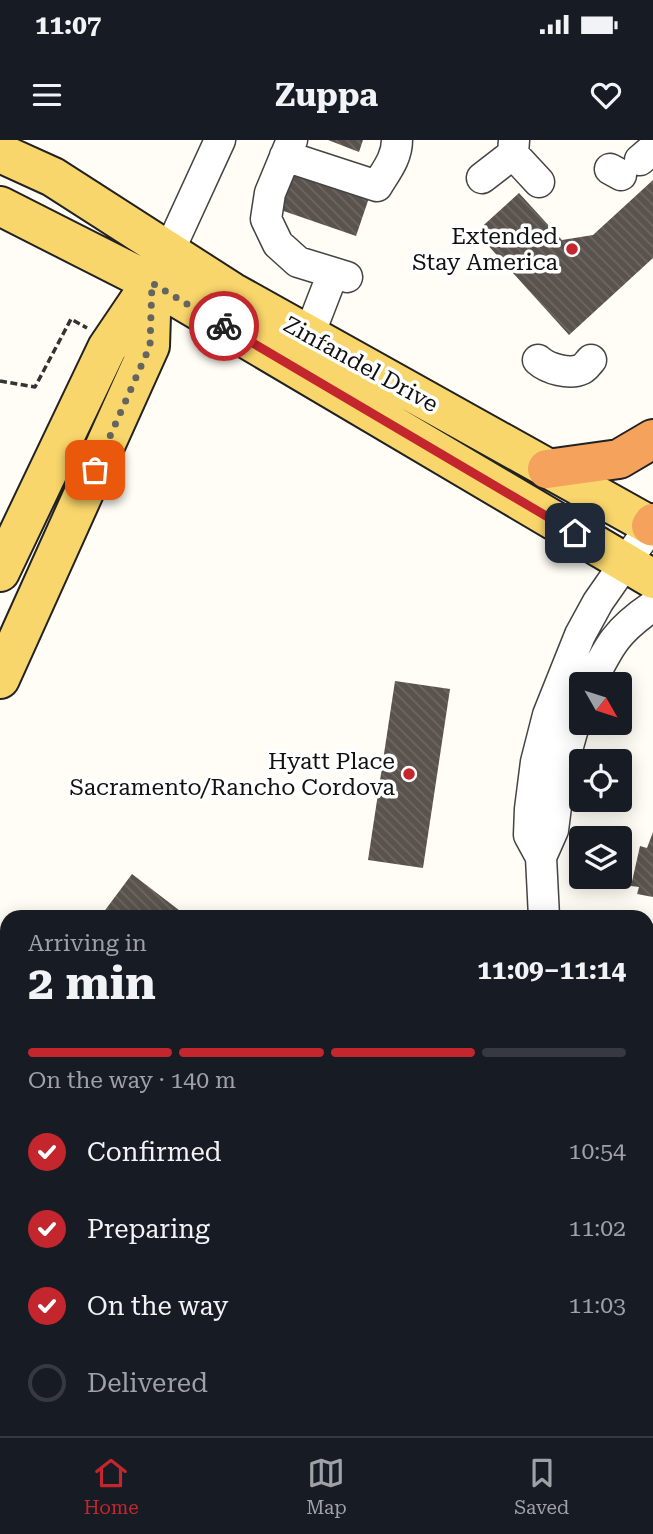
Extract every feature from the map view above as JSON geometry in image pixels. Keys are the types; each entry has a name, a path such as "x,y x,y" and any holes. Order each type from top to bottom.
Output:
{"highway":[{"path":"547,469 619,459 653,439"}],"main road":[{"name":"Zinfandel Drive","path":"0,153 53,177 160,267 640,571"},
{"name":"Zinfandel Drive","path":"0,206 232,292 653,526"},
{"path":"0,572 107,348 160,267"},
{"path":"0,679 150,346 160,267"}],"street":[{"path":"160,267 220,140"},
{"path":"309,335 340,275 298,262 278,244 265,219 270,193 289,148 377,186 393,161 397,140"},
{"path":"482,178 513,147 539,183"},
{"path":"538,360 545,367 560,371 581,370 591,360"},
{"path":"544,910 541,857 529,835 536,762 548,715 580,635 598,602 640,571 653,526"},
{"path":"596,672 609,646 622,630 653,606"},
{"path":"541,857 553,830 560,775 571,735"}],"path":[{"path":"0,381 35,387 71,319 87,328"}],"building":[{"path":"328,140 363,140 359,152"},
{"path":"284,170 369,198 356,236 272,207"},
{"name":"Extended Stay America","path":"653,180 653,258 569,335 476,232 519,193 562,240 593,235"},
{"name":"Hyatt Place Sacramento/Rancho Cordova","path":"395,681 450,689 423,868 368,860"},
{"path":"653,832 653,897 637,894 639,887 632,886 640,846 647,848"},
{"path":"132,874 179,910 105,910"}],"way so far":[{"path":"95,470 150,346 152,283 224,326"}],"place":[{"name":"Extended Stay America","path":"572,249"},
{"name":"Hyatt Place Sacramento/Rancho Cordova","path":"409,774"}],"route":[{"path":"224,326 575,533"}]}
